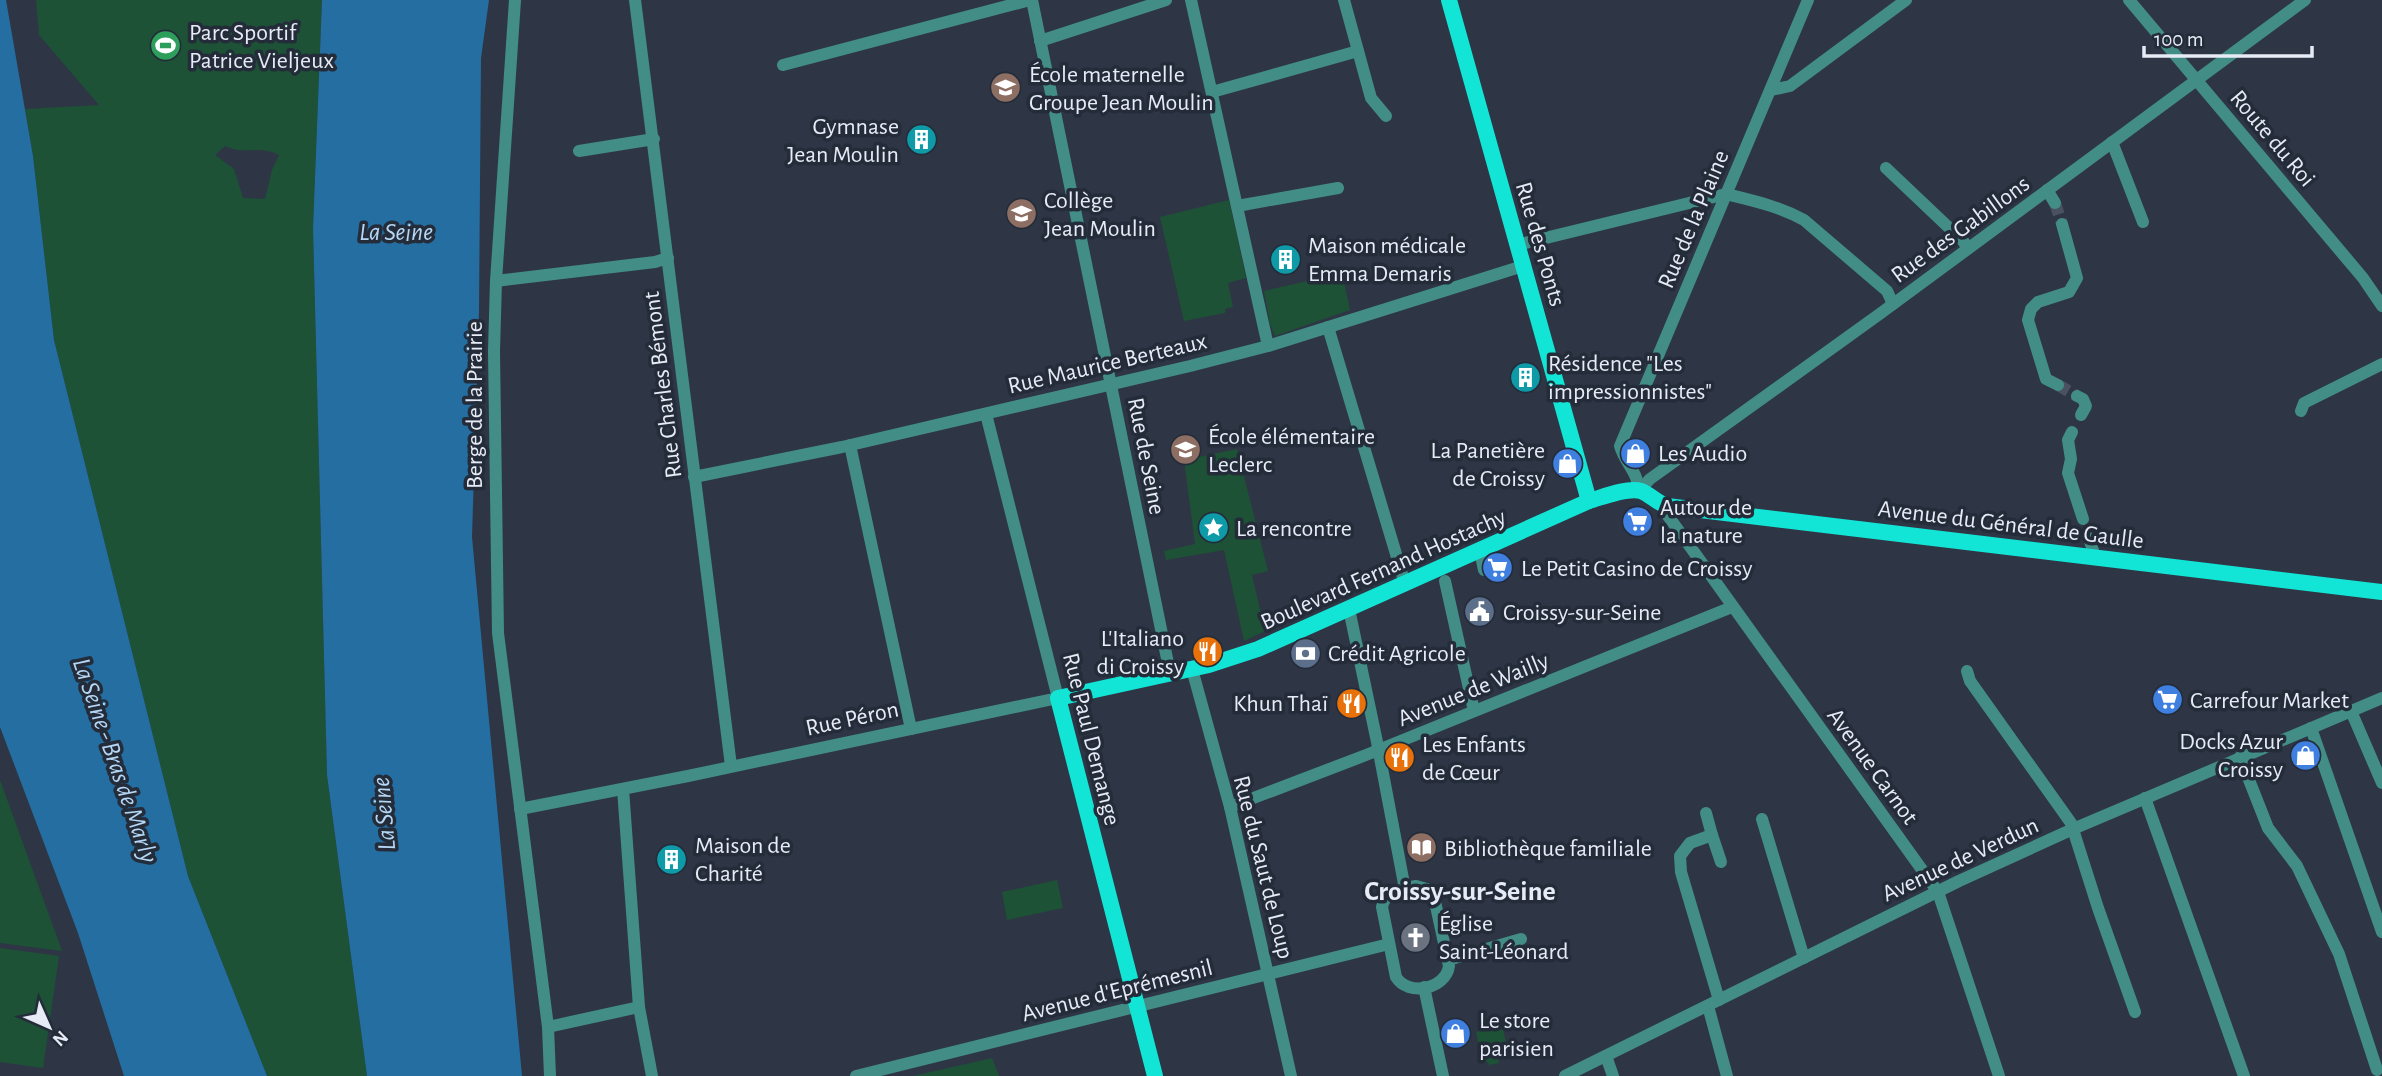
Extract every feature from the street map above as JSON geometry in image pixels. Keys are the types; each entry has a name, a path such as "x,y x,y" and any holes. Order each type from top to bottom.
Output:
{"main road":[{"name":"Rue des Ponts","path":"1449,0 1589,501"},
{"name":"Boulevard Fernand Hostachy","path":"1192,669 1258,649 1589,501 1639,491"},
{"name":"Avenue du Général de Gaulle","path":"1639,491 1667,506 2382,592"},
{"name":"Rue Péron","path":"1058,698 1192,669"},
{"name":"Rue Paul Demange","path":"1058,698 1155,1076"}],"street":[{"name":"Berge de la Prairie","path":"515,0 496,281 494,365 498,634 548,1027 550,1076"},
{"name":"Rue Charles Bémont","path":"635,0 731,766"},
{"path":"783,65 1031,0"},
{"name":"Rue de Seine","path":"1031,0 1170,673"},
{"path":"1040,41 1166,0"},
{"path":"1191,0 1268,345"},
{"path":"1344,0 1371,97 1386,116"},
{"name":"Rue de la Plaine","path":"1639,491 1636,474 1620,446 1808,0"},
{"path":"1771,90 1790,86 1906,0"},
{"name":"Route du Roi","path":"2129,0 2363,278 2382,306"},
{"name":"Rue des Gabillons","path":"1639,491 1650,479 1893,304 2305,0"},
{"path":"1212,92 1358,51"},
{"path":"579,150 654,139"},
{"path":"2112,142 2143,222"},
{"path":"1886,168 1964,242 1967,249"},
{"path":"1237,206 1329,187 1338,188"},
{"path":"2048,190 2055,204"},
{"path":"1517,245 1726,194 1748,197 1804,220 1887,291 1893,304"},
{"path":"2058,385 2046,379 2028,320 2031,309 2038,302 2069,292 2077,278 2062,225"},
{"path":"496,281 668,258"},
{"name":"Rue Maurice Berteaux","path":"694,477 850,446 1111,386 1268,345 1523,266"},
{"path":"1328,327 1405,584"},
{"path":"2301,411 2304,403 2382,364"},
{"path":"2077,396 2083,399 2086,406 2081,415"},
{"name":"Rue Paul Demange","path":"986,414 1058,698"},
{"path":"2072,432 2068,440 2071,459 2068,474 2083,519"},
{"path":"850,446 911,729"},
{"name":"Avenue Carnot","path":"1667,506 1666,513 1938,892 1998,1076"},
{"path":"2089,538 2095,557"},
{"path":"1480,551 1484,570"},
{"path":"1445,581 1474,711"},
{"name":"Avenue de Wailly","path":"1230,807 1379,750 1732,607"},
{"path":"1349,609 1405,888"},
{"name":"Rue du Saut de Loup","path":"1192,669 1230,807 1291,1076"},
{"path":"1967,671 1970,681 2071,823 2135,1012"},
{"name":"Rue Péron","path":"520,809 1058,698"},
{"name":"Avenue de Verdun","path":"1565,1076 1938,892 2073,829 2382,698"},
{"path":"2351,711 2382,783"},
{"path":"2311,728 2382,932"},
{"path":"2241,757 2268,828 2298,866 2339,954 2377,1070"},
{"path":"623,789 639,1007 652,1076"},
{"path":"2145,798 2244,1076"},
{"path":"1706,813 1721,862"},
{"path":"1762,819 1804,958"},
{"path":"1712,835 1690,843 1680,856 1681,872 1713,1003 1727,1076"},
{"path":"1422,887 1432,894 1449,969 1445,978 1438,983 1412,988 1401,984 1395,974 1382,903 1390,892 1405,888 1422,887"},
{"path":"1448,960 1524,937"},
{"name":"Avenue d'Eprémesnil","path":"856,1076 1389,944"},
{"path":"1424,986 1443,1076"},
{"path":"548,1027 639,1007"},
{"path":"1606,1056 1613,1076"}],"green space":[{"path":"36,0 322,0 313,228 327,775 367,1076 267,1076 188,876 54,340 25,109 99,105 39,35","holes":["225,146 233,149 264,150 279,155 272,170 265,199 243,198 234,169 215,155"]},
{"path":"1229,200 1246,278 1228,283 1233,307 1225,309 1225,313 1184,321 1160,217"},
{"path":"1342,273 1350,310 1275,336 1264,291"},
{"path":"1237,449 1268,571 1252,575 1265,631 1244,641 1224,550 1166,560 1164,551 1195,544 1184,460"},
{"path":"0,780 62,951 0,943"},
{"path":"1057,880 1063,908 1007,920 1002,892"},
{"path":"0,948 59,956 43,1068 0,1062"},
{"path":"1502,1025 1509,1055 1498,1060 1499,1063 1483,1063 1476,1032"},
{"path":"992,1058 999,1076 913,1076"}],"water":[{"name":"La Seine - Bras de Marly","path":"0,0 6,0 33,156 54,340 188,876 267,1076 124,1076 78,933 0,727"},
{"name":"La Seine","path":"322,0 489,0 481,58 479,310 472,537 522,1076 367,1076 327,775 313,228"}],"tunnel":[{"path":"2055,203 2062,224"},
{"path":"2058,385 2077,396"}],"place":[{"name":"Parc Sportif Patrice Vieljeux","path":"166,46"},
{"name":"École maternelle Groupe Jean Moulin","path":"1006,88"},
{"name":"Gymnase Jean Moulin","path":"922,140"},
{"name":"Collège Jean Moulin","path":"1021,214"},
{"name":"Maison médicale Emma Demaris","path":"1285,259"},
{"name":"Résidence \"Les impressionnistes\"","path":"1525,377"},
{"name":"École élémentaire Leclerc","path":"1185,450"},
{"name":"Les Audio","path":"1635,453"},
{"name":"La Panetière de Croissy","path":"1568,464"},
{"name":"Autour de la nature","path":"1637,521"},
{"name":"La rencontre","path":"1213,528"},
{"name":"Le Petit Casino de Croissy","path":"1498,568"},
{"name":"Croissy-sur-Seine","path":"1480,612"},
{"name":"L'Italiano di Croissy","path":"1207,652"},
{"name":"Crédit Agricole","path":"1305,653"},
{"name":"Carrefour Market","path":"2167,700"},
{"name":"Khun Thaï","path":"1351,703"},
{"name":"Docks Azur Croissy","path":"2306,755"},
{"name":"Les Enfants de Cœur","path":"1399,758"},
{"name":"Bibliothèque familiale","path":"1421,848"},
{"name":"Maison de Charité","path":"672,859"},
{"name":"Église Saint-Léonard","path":"1416,937"},
{"name":"Le store parisien","path":"1456,1034"}],"district":[{"name":"Croissy-sur-Seine","path":"1460,890"}]}
